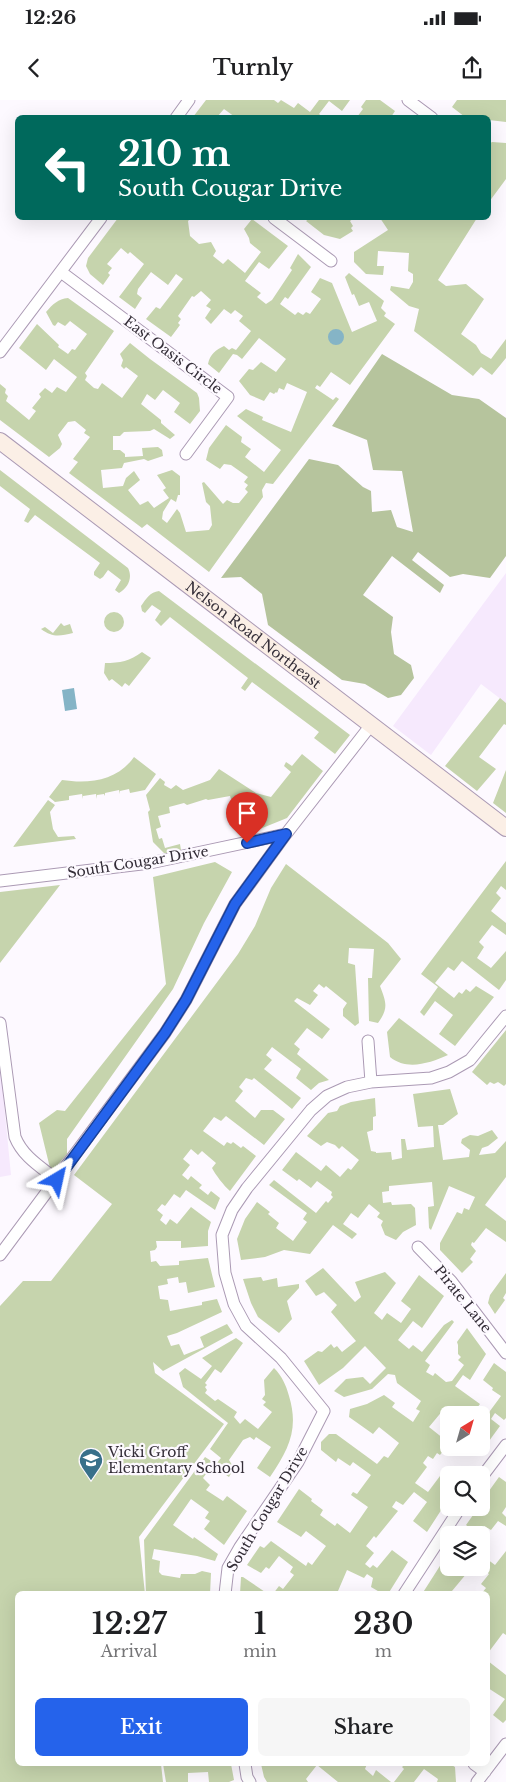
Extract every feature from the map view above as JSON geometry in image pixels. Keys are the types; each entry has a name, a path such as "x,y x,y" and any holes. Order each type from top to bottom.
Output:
{"street":[{"path":"178,115 189,100"},
{"path":"408,100 428,115"},
{"path":"0,352 100,220"},
{"path":"277,220 332,261"},
{"name":"East Oasis Circle","path":"62,272 228,397 186,454"},
{"name":"Nelson Road Northeast","path":"0,441 506,828"},
{"path":"0,1255 165,1033 186,1000 235,904 286,834 371,725"},
{"name":"South Cougar Drive","path":"0,882 150,863 286,834"},
{"name":"South Cougar Drive","path":"225,1591 228,1568 240,1547 298,1462 324,1411 281,1358 246,1326 234,1304 226,1273 222,1235 232,1210 247,1188 311,1110 327,1096 347,1087 371,1082 431,1078 450,1072 470,1060 506,1016"},
{"path":"0,1023 15,1137 19,1148 26,1156 57,1180"},
{"path":"368,1041 371,1082"},
{"name":"Pirate Lane","path":"418,1246 451,1281 506,1353"},
{"path":"490,1466 506,1445"},
{"path":"406,1591 455,1516"},
{"path":"490,1765 506,1744"},
{"path":"245,1766 250,1782"},
{"path":"477,1766 485,1772"},
{"path":"477,1782 490,1766"}],"shaded area":[{"path":"506,573 506,703 481,684 431,755 393,726"},
{"path":"0,1063 11,1175 0,1177"}],"green space":[{"path":"206,100 274,100 278,103 281,100 294,108 298,103 310,112 319,100 350,100 342,111 329,101 319,114 320,115 232,115 224,109 219,115 195,115"},
{"path":"366,100 380,100 395,111 392,115 358,115 363,109 361,107"},
{"path":"457,100 506,100 506,122 491,120 491,115 462,115 452,107"},
{"path":"491,143 506,143 506,179 491,199"},
{"path":"116,220 189,220 190,236 199,244 211,242 216,251 213,256 223,264 228,259 245,273 261,252 250,243 244,229 253,220 288,246 269,269 259,262 245,281 261,293 257,297 266,304 272,300 292,270 290,268 298,254 311,267 288,299 285,297 280,304 295,315 298,312 303,315 306,312 310,314 321,299 311,292 320,278 332,283 352,332 377,321 369,302 359,306 354,294 352,295 345,277 349,273 384,301 381,308 386,313 384,316 395,324 350,385 331,372 320,387 317,385 315,388 333,400 336,397 339,399 273,484 266,483 262,490 263,497 209,572 147,524 142,528 69,473 78,462 73,459 90,437 84,433 86,430 75,421 68,422 58,435 62,444 49,457 0,420 0,384 6,389 5,393 8,396 6,401 29,420 36,411 32,408 41,397 39,394 45,388 52,393 57,387 66,392 77,377 54,359 46,370 19,348 37,324 59,345 58,347 68,354 72,349 75,350 87,334 70,321 65,326 58,322 55,326 53,325 46,312 56,302 68,298 114,331 85,373 87,376 85,380 94,388 98,389 102,383 122,398 138,376 126,367 124,369 121,366 123,360 120,354 130,343 197,393 200,411 190,424 174,412 180,403 163,390 155,400 147,394 141,404 161,420 161,423 175,435 170,439 154,429 150,431 124,432 120,436 113,436 113,450 120,450 125,454 125,457 143,456 142,448 158,447 162,450 163,456 148,461 144,459 124,463 122,468 101,470 103,488 123,486 126,478 134,471 140,480 128,490 140,505 148,501 154,508 169,498 163,490 166,488 157,475 172,470 180,476 180,495 178,495 176,502 171,499 163,512 162,519 167,523 177,509 186,532 209,530 212,525 210,506 206,502 202,483 204,482 223,504 227,500 239,503 248,492 245,489 248,485 244,482 248,477 231,465 224,464 220,469 206,460 209,448 226,425 242,437 241,442 251,449 245,457 264,472 281,450 237,416 246,409 263,417 262,420 291,432 307,392 287,383 284,390 279,388 277,393 270,392 264,401 250,395 239,381 249,369 253,370 261,362 276,372 286,359 259,338 242,359 233,354 219,373 208,364 214,353 224,346 229,350 232,348 236,350 251,331 239,321 243,316 235,310 231,314 224,309 211,324 205,318 211,309 206,306 211,300 201,291 194,297 192,296 178,316 181,319 178,323 180,325 171,337 146,319 156,307 160,309 183,279 176,274 168,285 151,272 138,289 137,294 142,298 135,309 119,297 144,264 130,252 128,254 121,248 107,264 112,268 108,273 110,275 103,285 90,274 86,266 88,258"},
{"path":"351,220 350,221 353,226 351,228 353,231 340,239 324,235 306,221"},
{"path":"381,220 476,220 438,280 446,286 466,284 484,299 461,334 476,345 481,353 491,359 506,339 506,358 492,375 481,367 473,376 414,331 419,309 409,306 390,290 391,286 409,289 413,282 413,274 408,271 409,253 378,251 377,266 384,266 383,275 366,274 354,262 354,252 388,230"},
{"path":"382,354 452,395 479,399 506,418 506,556 490,578 463,574 450,577 418,552 412,560 444,585 440,593 392,556 363,595 393,617 391,632 394,654 411,665 414,678 401,695 388,698 365,684 342,680 268,625 262,594 241,577 221,578 309,459 338,465 363,487 371,491 372,512 391,510 397,527 413,532 402,471 373,470 367,440 332,426"},
{"path":"0,470 128,568 130,579 125,588 119,593 115,590 121,580 108,570 100,579 94,575 100,563 35,515 28,523 24,521 30,509 0,486"},
{"path":"159,591 350,735 335,754 314,738 319,732 252,682 245,691 241,688 248,678 170,617 161,626 155,620 161,611 152,605 145,613 142,611 141,606 147,598"},
{"path":"110,612 118,612 124,618 124,626 118,632 110,632 104,626 104,618"},
{"path":"61,623 64,626 70,624 73,633 57,636 41,629 45,627 53,633"},
{"path":"142,652 151,658 129,686 125,683 122,687 112,679 109,681 104,673 105,663 125,661"},
{"path":"500,698 506,703 506,725 504,724 479,757 496,769 477,791 445,766"},
{"path":"302,754 323,771 287,818 255,831 250,813 253,812 252,807 249,807 245,796 231,799 230,796 206,799 187,805 184,803 169,807 170,813 158,816 161,827 156,829 159,839 162,838 165,848 180,844 181,850 165,854 153,842 148,812 150,810 146,795 160,778 165,782 164,785 171,789 176,785 183,790 210,780 219,769 256,793 271,797 291,772 284,766 286,762 292,766"},
{"path":"134,757 156,774 145,790 130,793 129,789 120,791 120,794 119,790 105,793 105,796 104,794 97,795 97,799 96,794 83,796 83,799 82,794 69,796 69,800 55,802 49,797 62,780 92,781 102,779 119,771"},
{"path":"506,770 506,813 493,803"},
{"path":"48,800 55,805 50,812 53,829 58,837 74,836 76,839 13,847"},
{"path":"506,861 506,890 501,886 496,893 501,898 491,911 506,923 506,935 492,925 479,942 484,947 477,958 491,968 506,951 506,980 499,990 462,961 454,971 448,967 435,983 454,998 459,992 462,994 466,989 470,992 476,986 494,997 455,1046 439,1034 453,1015 435,1001 424,1016 420,1012 438,987 421,974"},
{"path":"215,862 232,872 204,923 173,989 67,1139 67,1154 55,1168 50,1168 39,1123 57,1110 65,1111 166,984 153,877"},
{"path":"286,864 388,943 401,959 380,986 385,1001 384,1013 378,1023 369,1021 368,978 372,978 374,949 349,948 348,963 355,965 359,1023 355,1026 343,1016 343,1009 347,1003 326,986 324,988 319,984 313,991 318,995 310,1005 297,998 294,1001 330,1029 322,1039 307,1028 294,1044 300,1049 297,1054 329,1080 319,1083 311,1090 296,1078 301,1069 272,1047 266,1055 272,1060 264,1069 301,1098 292,1109 254,1078 252,1080 246,1078 239,1087 243,1091 235,1101 255,1118 261,1110 273,1110 285,1119 264,1145 226,1116 221,1121 214,1117 203,1131 224,1146 227,1142 231,1144 233,1142 241,1148 243,1146 256,1156 230,1191 212,1168 216,1163 202,1151 198,1155 191,1149 183,1159 190,1165 182,1175 188,1180 191,1176 202,1185 199,1188 208,1195 211,1191 220,1198 215,1210 186,1190 180,1198 174,1194 165,1206 162,1204 157,1210 163,1215 160,1220 166,1225 170,1219 177,1224 191,1207 211,1222 208,1231 208,1246 181,1248 181,1241 156,1241 157,1247 155,1250 150,1251 151,1262 156,1261 160,1266 179,1265 179,1261 208,1258 215,1287 188,1293 186,1282 179,1283 178,1277 167,1279 168,1284 158,1286 160,1299 168,1300 170,1311 202,1305 202,1302 217,1299 222,1312 167,1336 171,1346 179,1344 184,1355 204,1347 200,1337 227,1324 233,1333 163,1371 153,1362 155,1373 224,1424 139,1537 145,1591 15,1591 15,1766 161,1766 163,1782 0,1782 0,1306 23,1281 51,1281 112,1204 74,1175 238,954 255,926 271,888"},
{"path":"60,885 57,889 0,963 0,892"},
{"path":"399,1018 448,1055 434,1061 411,1065 404,1064 390,1057 387,1032"},
{"path":"506,1030 506,1084 504,1086 498,1082 494,1084 490,1082 487,1085 472,1072"},
{"path":"450,1089 458,1114 443,1125 438,1125 443,1160 469,1157 470,1150 461,1143 462,1139 470,1135 478,1136 492,1130 498,1138 482,1148 479,1155 495,1153 506,1141 506,1177 485,1205 506,1221 506,1242 486,1228 474,1243 472,1242 471,1245 476,1251 470,1259 473,1262 462,1273 440,1250 440,1243 457,1212 462,1214 464,1208 469,1210 475,1197 449,1186 431,1230 429,1228 428,1207 434,1206 432,1182 389,1186 389,1191 382,1192 383,1203 391,1202 392,1205 411,1204 415,1208 416,1225 403,1232 396,1240 385,1235 381,1225 383,1221 377,1217 380,1213 369,1204 358,1218 351,1213 343,1224 357,1234 352,1239 333,1225 310,1254 284,1250 265,1257 241,1260 237,1239 245,1219 257,1202 270,1212 268,1214 279,1223 276,1228 293,1241 307,1222 303,1219 307,1213 269,1185 274,1180 316,1213 326,1201 328,1203 333,1197 331,1195 332,1192 317,1181 311,1188 282,1170 296,1152 321,1171 326,1165 340,1177 348,1168 351,1170 359,1160 342,1146 339,1149 327,1142 321,1146 307,1136 328,1113 337,1111 340,1106 351,1102 375,1098 376,1116 373,1117 373,1130 367,1132 371,1151 376,1153 391,1152 392,1160 402,1158 401,1139 405,1139 407,1150 434,1147 433,1126 418,1127 413,1094"},
{"path":"323,1268 355,1302 361,1297 355,1282 385,1272 396,1283 374,1313 382,1320 387,1313 401,1323 411,1309 401,1301 419,1275 444,1296 422,1328 413,1321 398,1340 409,1349 413,1345 422,1352 444,1325 452,1320 454,1322 425,1361 430,1365 426,1372 433,1376 435,1373 446,1382 452,1381 464,1365 458,1360 461,1357 458,1354 457,1342 467,1328 486,1354 470,1380 463,1375 455,1386 480,1404 478,1406 440,1406 440,1414 429,1427 440,1436 440,1455 437,1453 433,1459 428,1456 423,1463 427,1467 415,1483 428,1492 440,1476 440,1512 427,1532 413,1521 427,1502 414,1492 403,1505 396,1501 392,1507 398,1511 376,1538 374,1536 366,1546 374,1553 365,1564 370,1568 373,1565 377,1568 392,1550 408,1562 390,1591 378,1591 371,1587 373,1578 367,1574 364,1578 347,1570 338,1591 275,1591 279,1586 283,1589 294,1575 290,1572 293,1567 279,1556 269,1569 266,1567 261,1573 247,1565 260,1546 264,1548 271,1541 306,1566 308,1562 312,1565 326,1546 306,1531 301,1537 277,1522 299,1489 323,1510 320,1515 335,1526 337,1523 350,1533 368,1507 351,1495 353,1492 357,1494 371,1475 353,1462 350,1466 338,1458 336,1462 321,1450 321,1442 329,1434 336,1434 377,1464 384,1456 388,1458 399,1443 379,1427 373,1434 349,1417 350,1409 367,1404 384,1395 395,1403 392,1407 413,1422 420,1411 416,1409 421,1401 397,1383 395,1375 388,1374 372,1389 344,1397 334,1391 346,1379 363,1377 370,1384 386,1368 365,1346 343,1368 319,1385 304,1361 318,1351 322,1352 331,1344 334,1348 337,1346 342,1352 356,1341 331,1312 337,1305 324,1292 316,1296 305,1281"},
{"path":"506,1273 506,1293 503,1298 505,1300 495,1314 488,1303 490,1295"},
{"path":"261,1277 263,1281 277,1278 278,1287 299,1284 299,1288 287,1301 292,1319 279,1333 258,1317 243,1279"},
{"path":"236,1338 243,1343 221,1373 215,1369 205,1383 207,1390 205,1393 215,1401 218,1399 237,1412 234,1417 240,1424 245,1419 258,1429 272,1412 263,1405 266,1402 262,1399 265,1395 264,1380 274,1368 285,1384 292,1408 293,1419 290,1438 287,1448 270,1477 257,1468 271,1447 256,1437 254,1440 250,1437 243,1440 229,1460 234,1468 229,1477 212,1466 203,1478 210,1485 206,1490 223,1501 227,1496 247,1511 224,1545 204,1529 210,1521 205,1518 209,1512 191,1499 173,1525 218,1554 215,1561 154,1549 152,1559 160,1561 159,1572 162,1575 180,1578 181,1574 195,1574 202,1571 211,1573 210,1591 146,1591 144,1540 205,1457 216,1464 221,1458 210,1449 228,1423 183,1387 179,1373 185,1368 201,1379 212,1366 202,1358"},
{"path":"494,1363 506,1372 506,1418 504,1420 495,1413 491,1419 500,1426 490,1440 490,1411 501,1396 483,1380"},
{"path":"499,1477 506,1482 506,1507 502,1513 506,1517 506,1526 498,1521 491,1530 490,1526 467,1526 466,1525 472,1516 490,1516 490,1490"},
{"path":"506,1551 506,1635 503,1633 490,1650 490,1591 484,1591 486,1588 481,1584 487,1576 490,1576 490,1561 495,1565"},
{"path":"440,1566 440,1576 464,1576 452,1591 424,1591"},
{"path":"241,1577 243,1577 264,1591 240,1591"},
{"path":"490,1663 506,1675 506,1720 503,1723 493,1715 505,1699 490,1689"},
{"path":"163,1766 231,1766 234,1780 229,1782 209,1782 208,1772 188,1773 188,1782 166,1782"},
{"path":"261,1766 316,1766 306,1779 308,1782 267,1782"},
{"path":"318,1766 366,1766 365,1769 373,1776 376,1770 391,1782 338,1782"},
{"path":"453,1766 456,1782 437,1782 438,1779 424,1769 414,1782 394,1782 404,1769 402,1767"}],"water":[{"path":"336,329 344,337 336,345 328,337"},
{"path":"74,688 77,709 65,711 62,690"}],"place":[{"name":"Vicki Groff Elementary School","path":"91,1481"}],"route":[{"path":"57,1180 165,1033 186,1000 218,934 235,904 286,834 247,843"}]}
